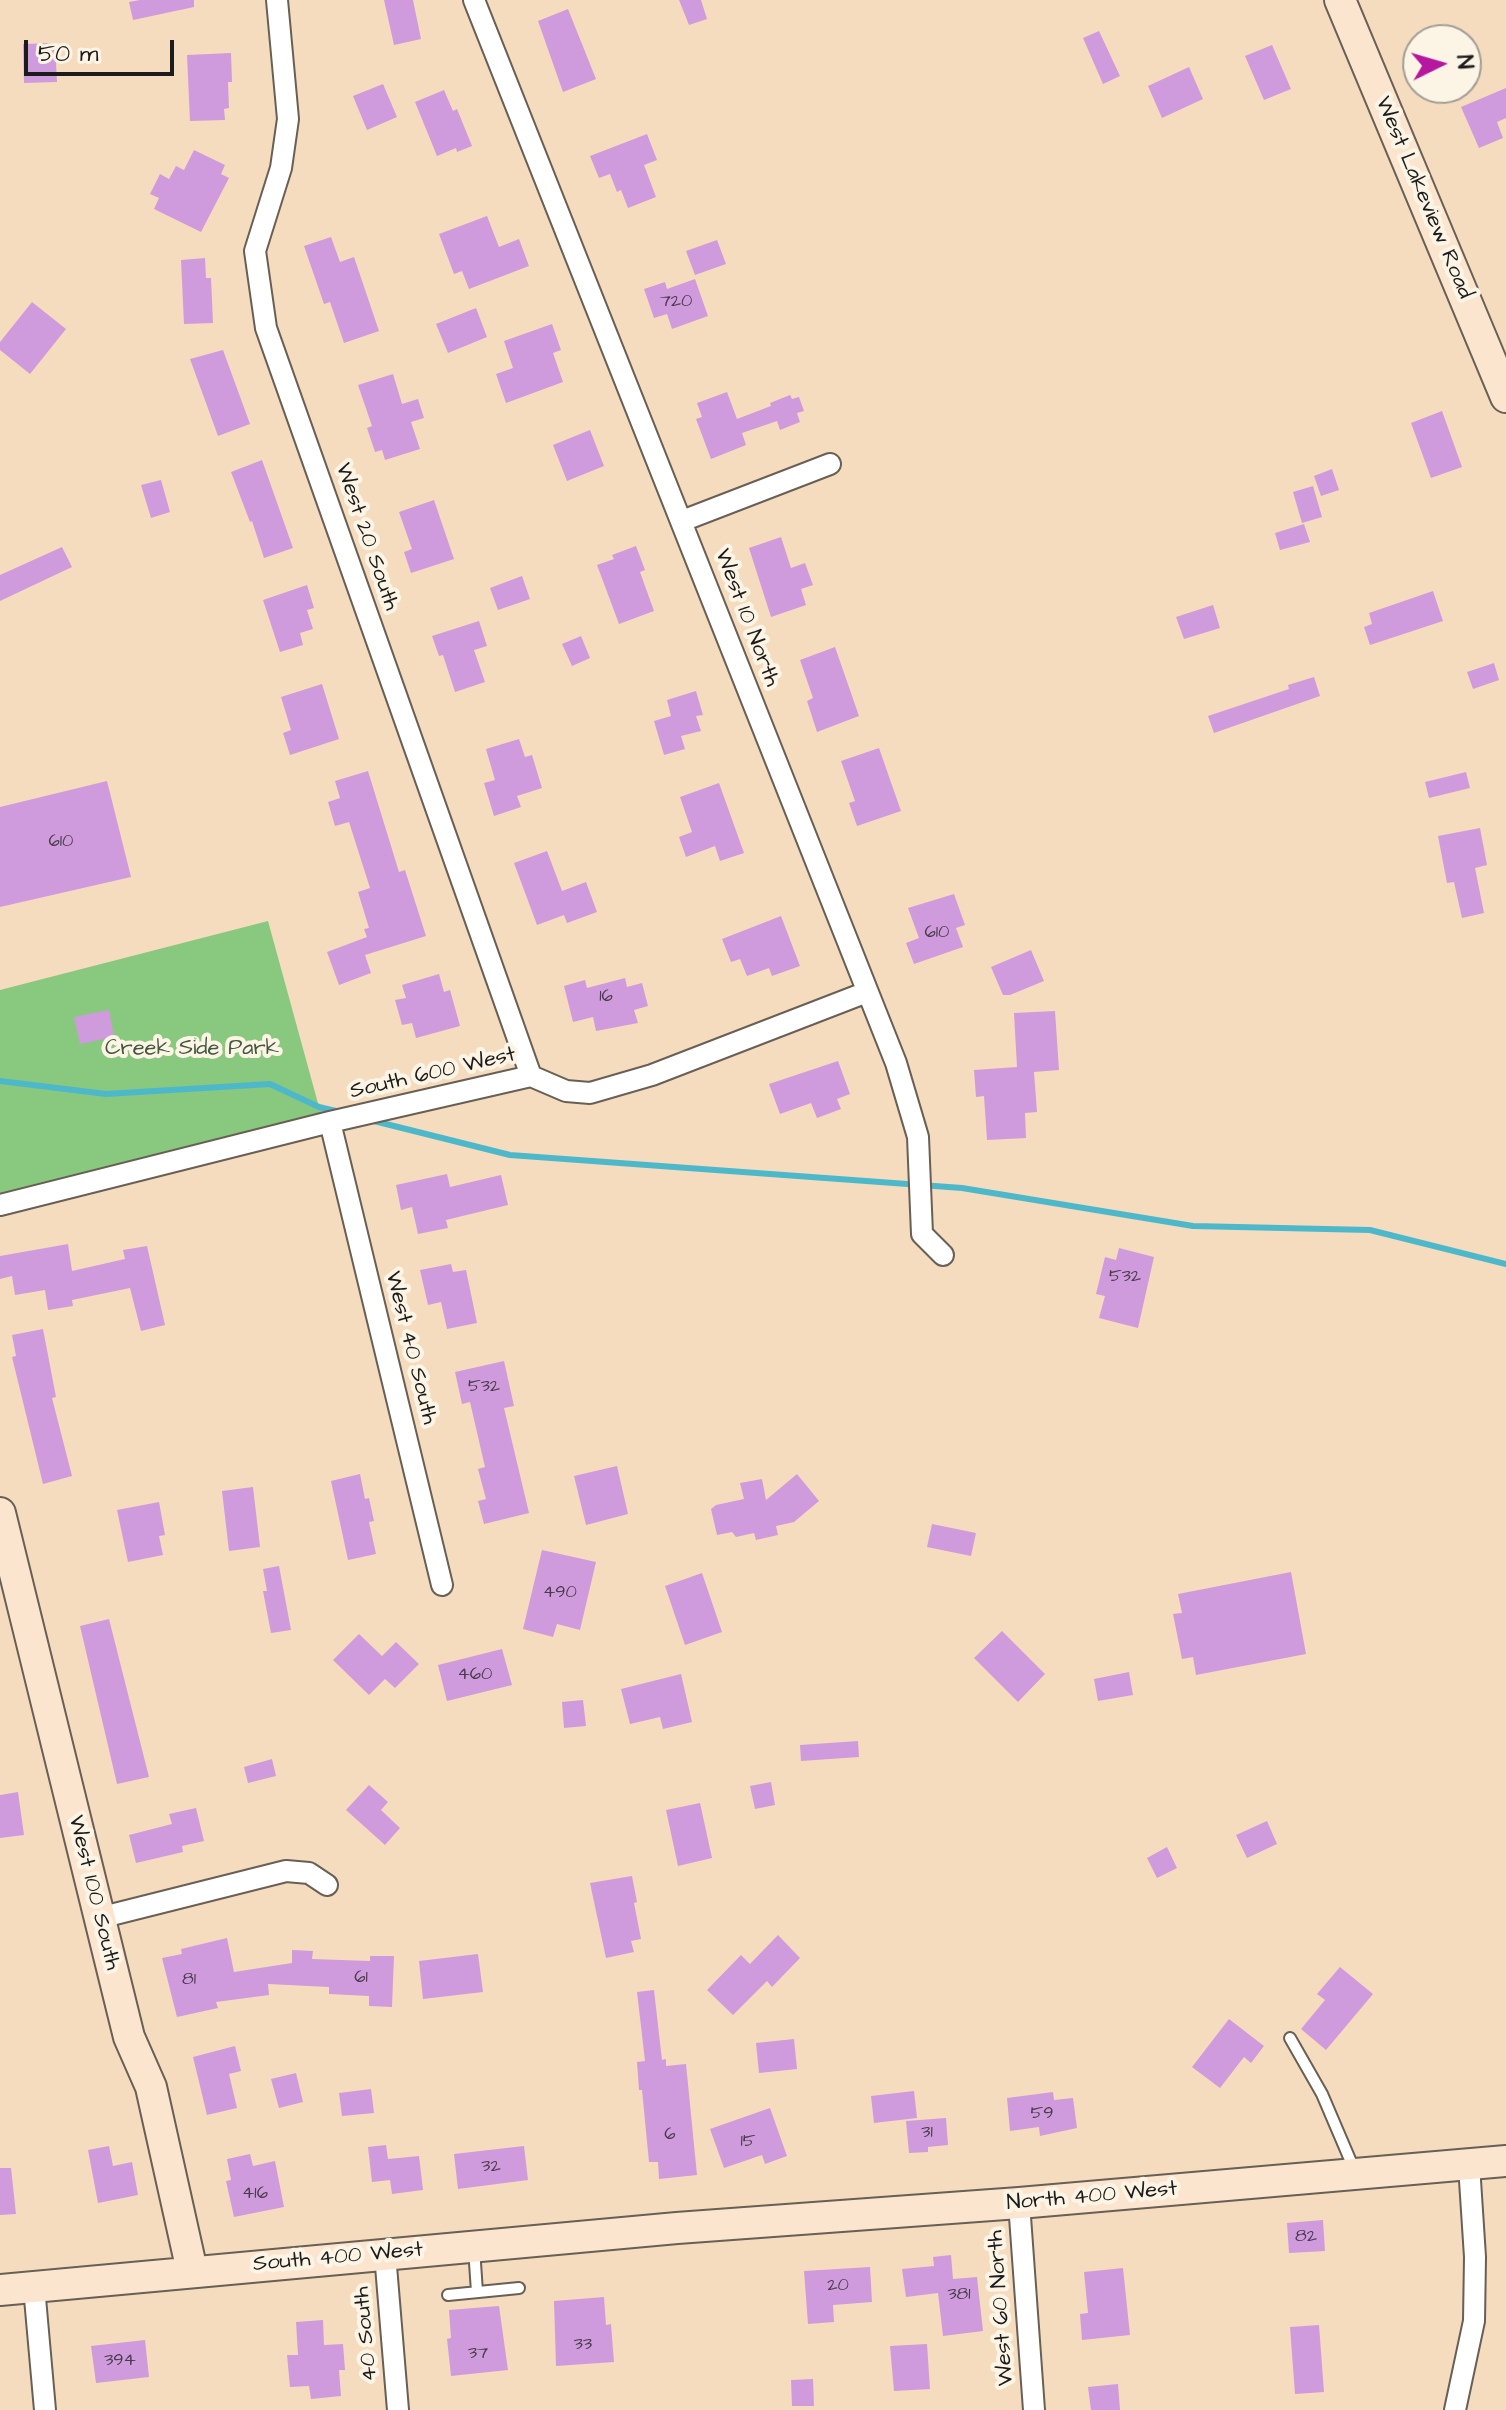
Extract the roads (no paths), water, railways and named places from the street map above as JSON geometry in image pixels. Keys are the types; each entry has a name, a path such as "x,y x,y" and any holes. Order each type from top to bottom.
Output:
{"street":[{"name":"West 20 South","path":"277,0 288,119 281,168 255,251 266,328 531,1076"},
{"name":"West 10 North","path":"474,0 896,1063 918,1137 922,1234 943,1255"},
{"name":"West Lakeview Road","path":"1340,0 1506,397"},
{"path":"682,521 830,464"},
{"name":"South 600 West","path":"0,1205 330,1122 531,1076 566,1091 590,1093 652,1075 867,992"},
{"name":"West 40 South","path":"330,1122 442,1585"},
{"name":"West 100 South","path":"0,1513 129,2037 151,2087 192,2271"},
{"path":"99,1918 286,1871 309,1873 327,1885"},
{"name":"North 400 West","path":"677,2228 1019,2203 1506,2161"},
{"path":"1455,2410 1474,2321 1475,2257 1469,2165"},
{"name":"West 60 North","path":"1019,2203 1034,2410"},
{"name":"South 400 West","path":"0,2290 677,2228"},
{"name":"40 South","path":"385,2254 398,2410"},
{"path":"34,2287 45,2410"}],"lane":[{"path":"1290,2038 1322,2094 1357,2174"},
{"path":"474,2246 477,2292"},
{"path":"448,2295 519,2288"}],"waterway":[{"path":"0,1081 106,1094 270,1084 319,1107 340,1112"},
{"path":"370,1120 510,1155 962,1188 1193,1226 1370,1230 1506,1264"}],"park label":[{"name":"Creek Side Park","path":"192,1049"}]}
